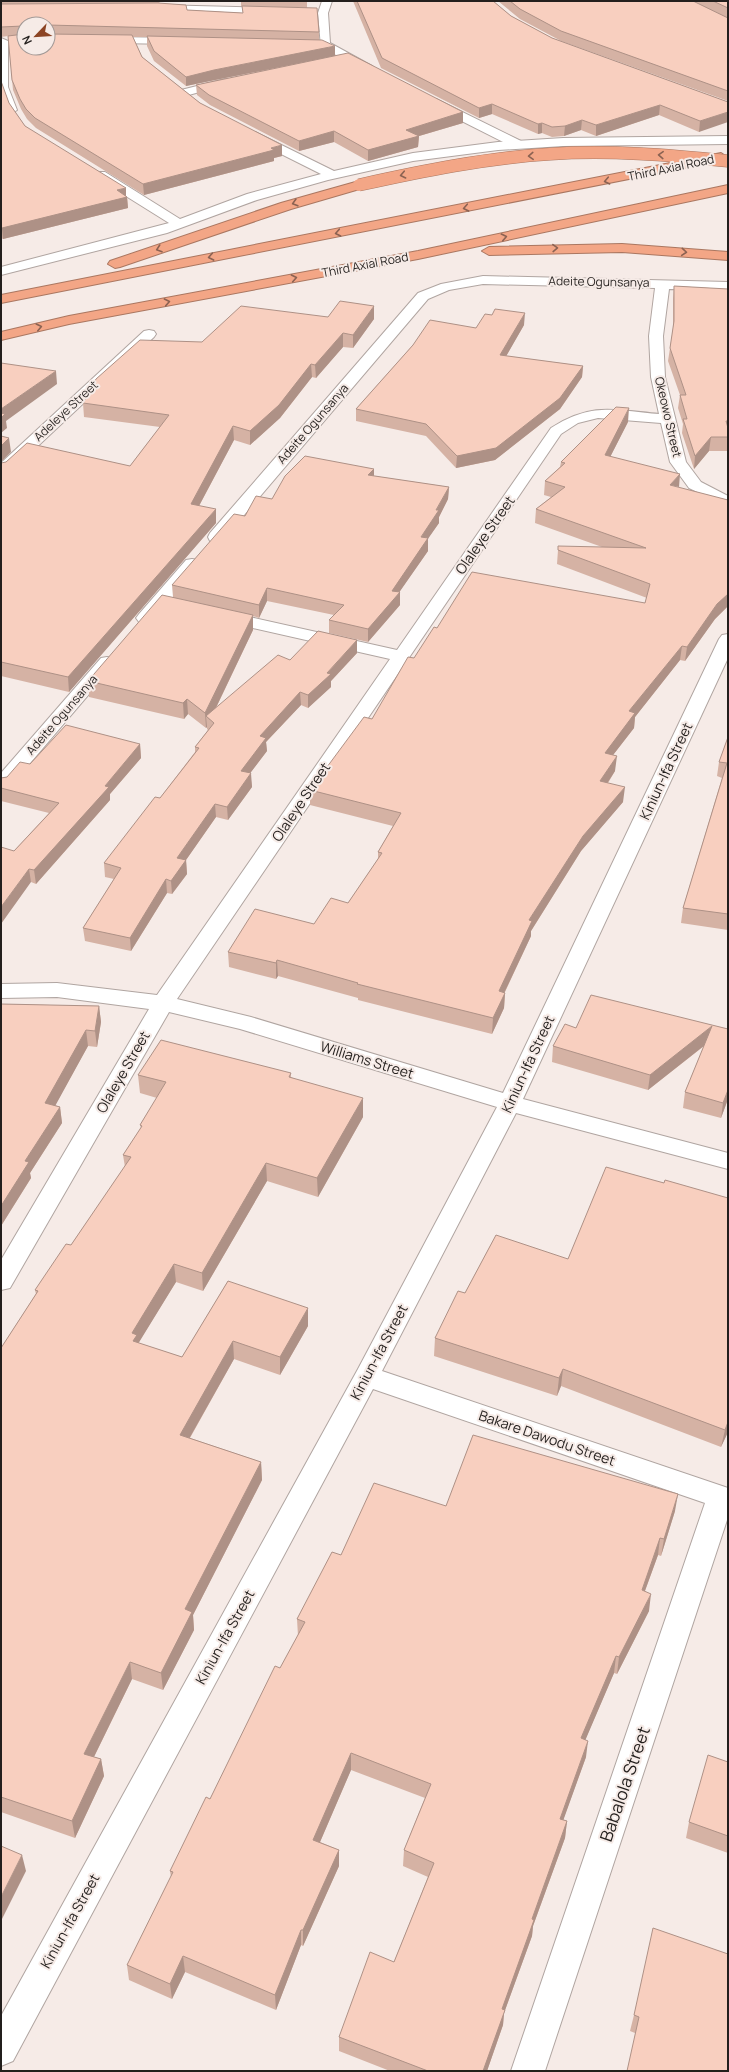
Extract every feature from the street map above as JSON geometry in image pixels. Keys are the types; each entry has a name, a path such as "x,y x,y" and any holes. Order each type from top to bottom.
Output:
{"highway":[{"path":"38,291 286,206 359,185 445,167 526,156 575,153 634,154 728,161"},
{"name":"Third Axial Road","path":"1,299 728,156"},
{"name":"Third Axial Road","path":"1,336 69,320 418,255 728,189"},
{"path":"418,255 463,251 622,248 728,256"}],"street":[{"path":"327,1 319,12 321,45 376,72"},
{"path":"149,8 283,11"},
{"path":"56,39 186,41"},
{"path":"16,40 2,41 2,87 18,122"},
{"path":"138,40 144,54"},
{"path":"333,61 348,58"},
{"path":"185,92 236,80"},
{"path":"174,84 195,101"},
{"path":"426,97 517,144"},
{"path":"242,129 332,175"},
{"path":"710,140 728,136"},
{"path":"1,271 179,224 252,197 332,175 413,158 517,144 606,140 728,140"},
{"path":"91,170 179,224"},
{"path":"1,258 15,268"},
{"name":"Adeite Ogunsanya","path":"134,632 167,604 203,551 423,296 446,287 482,280 663,283 728,286"},
{"name":"Okeowo Street","path":"663,283 656,336 658,377 678,462 695,485 728,502"},
{"name":"Adeleye Street","path":"1,472 149,334"},
{"name":"Olaleye Street","path":"1,1281 163,1003 556,431 573,420 598,413 667,419"},
{"path":"205,612 401,656"},
{"name":"Kiniun-Ifa Street","path":"1,2049 367,1376 510,1103 728,641"},
{"name":"Adeite Ogunsanya","path":"1,785 118,649"},
{"name":"Williams Street","path":"1,991 57,990 163,1003 243,1022 510,1103 728,1161"},
{"name":"Bakare Dawodu Street","path":"367,1376 724,1499"},
{"name":"Babalola Street","path":"528,2071 724,1499"}],"building":[{"path":"357,1 493,1 511,16 552,38 728,102 728,112 700,121 660,105 596,125 582,120 565,126 552,127 542,123 538,124 492,104 479,108 382,58"},
{"path":"510,1 693,1 728,18 728,91 561,31 520,9"},
{"path":"713,1 728,1 728,8"},
{"path":"158,3 186,5 187,10 243,13 242,6 317,8 319,32 56,25 56,16 16,16 16,26 1,27 1,4"},
{"path":"56,34 132,35 142,57 200,103 282,145 271,148 274,150 143,184 35,118 26,109 12,80 8,36 16,35 16,56 56,56"},
{"path":"147,36 322,40 335,46 186,77 154,51"},
{"path":"348,53 463,112 406,130 419,136 368,150 334,131 299,141 209,95 196,85"},
{"path":"1,81 9,103 25,126 126,188 117,190 127,197 1,228"},
{"path":"674,286 728,289 728,421 726,421 728,437 711,437 695,456 683,419 687,419 680,395 686,395 670,348 674,321"},
{"path":"340,301 374,306 353,335 343,333 315,365 311,364 279,405 250,431 233,426 191,504 216,509 68,677 1,662 1,463 6,462 27,443 130,466 169,415 83,403 96,379 140,340 202,342 241,306 328,317"},
{"path":"495,309 525,313 500,355 583,366 560,398 496,448 457,456 426,424 356,409 413,345 430,320 476,328 485,314 492,315"},
{"path":"1,363 56,371 1,409"},
{"path":"616,407 629,408 605,455 680,474 670,485 728,500 728,594 717,604 687,647 682,646 629,711 635,713 605,753 617,756 600,781 625,787 583,836 529,920 532,921 499,991 505,993 493,1018 357,984 358,983 277,960 276,963 228,952 255,909 314,924 331,898 348,903 382,853 378,852 401,813 310,790 364,717 372,719 408,657 414,658 434,627 437,628 472,572 645,603 650,584 558,550 558,546 646,548 536,509 565,487 545,481 565,463 561,462"},
{"path":"1,436 9,438 1,446"},
{"path":"305,456 374,469 368,475 449,487 436,510 439,510 421,537 428,538 392,591 400,592 368,629 329,620 344,605 267,588 259,605 172,585 234,514 245,516 256,496 272,499 285,476"},
{"path":"162,595 253,615 205,713 187,699 183,703 88,681"},
{"path":"318,631 357,640 327,673 331,674 308,695 300,692 260,736 266,738 241,771 251,773 227,807 215,804 177,858 186,860 171,881 166,879 130,938 83,928 121,868 104,863 155,797 160,798 199,748 195,747 214,723 206,716 278,655 290,660"},
{"path":"66,725 140,744 105,786 109,787 34,870 29,869 1,907 1,847 14,851 59,803 1,788 1,778 7,777 20,762 30,764"},
{"path":"728,737 728,914 683,908 727,763 719,762"},
{"path":"591,995 728,1029 728,1090 723,1103 685,1092 712,1026 650,1075 553,1046 565,1024 576,1028"},
{"path":"1,1004 99,1006 95,1031 86,1030 45,1103 60,1107 25,1161 29,1162 1,1206"},
{"path":"161,1040 291,1073 289,1077 363,1098 317,1178 266,1163 202,1273 174,1264 132,1333 137,1335 133,1341 182,1357 228,1281 308,1308 280,1357 233,1341 180,1435 261,1462 185,1609 192,1612 161,1673 130,1662 84,1754 101,1759 72,1821 1,1797 1,1348 38,1291 35,1290 66,1244 71,1245 131,1157 123,1155 142,1126 140,1125 166,1082 138,1075"},
{"path":"606,1167 664,1183 665,1180 728,1198 728,1422 725,1430 563,1369 559,1378 435,1338 458,1291 465,1293 496,1235 568,1259"},
{"path":"473,1435 678,1494 664,1539 660,1538 642,1590 651,1594 619,1657 616,1656 581,1738 588,1741 560,1819 567,1821 532,1919 534,1920 502,2009 505,2010 483,2071 428,2071 339,2037 370,1952 394,1962 434,1863 404,1850 431,1784 351,1753 313,1840 339,1850 303,1930 301,1930 275,1995 183,1956 170,1984 127,1965 173,1872 170,1871 206,1797 210,1799 275,1666 280,1668 305,1622 297,1619 332,1552 341,1555 374,1483 446,1506"},
{"path":"708,1755 728,1762 728,1836 689,1822"},
{"path":"1,1846 22,1855 1,1897"},
{"path":"653,1928 728,1954 728,2071 627,2071 639,2017 634,2015"}]}
